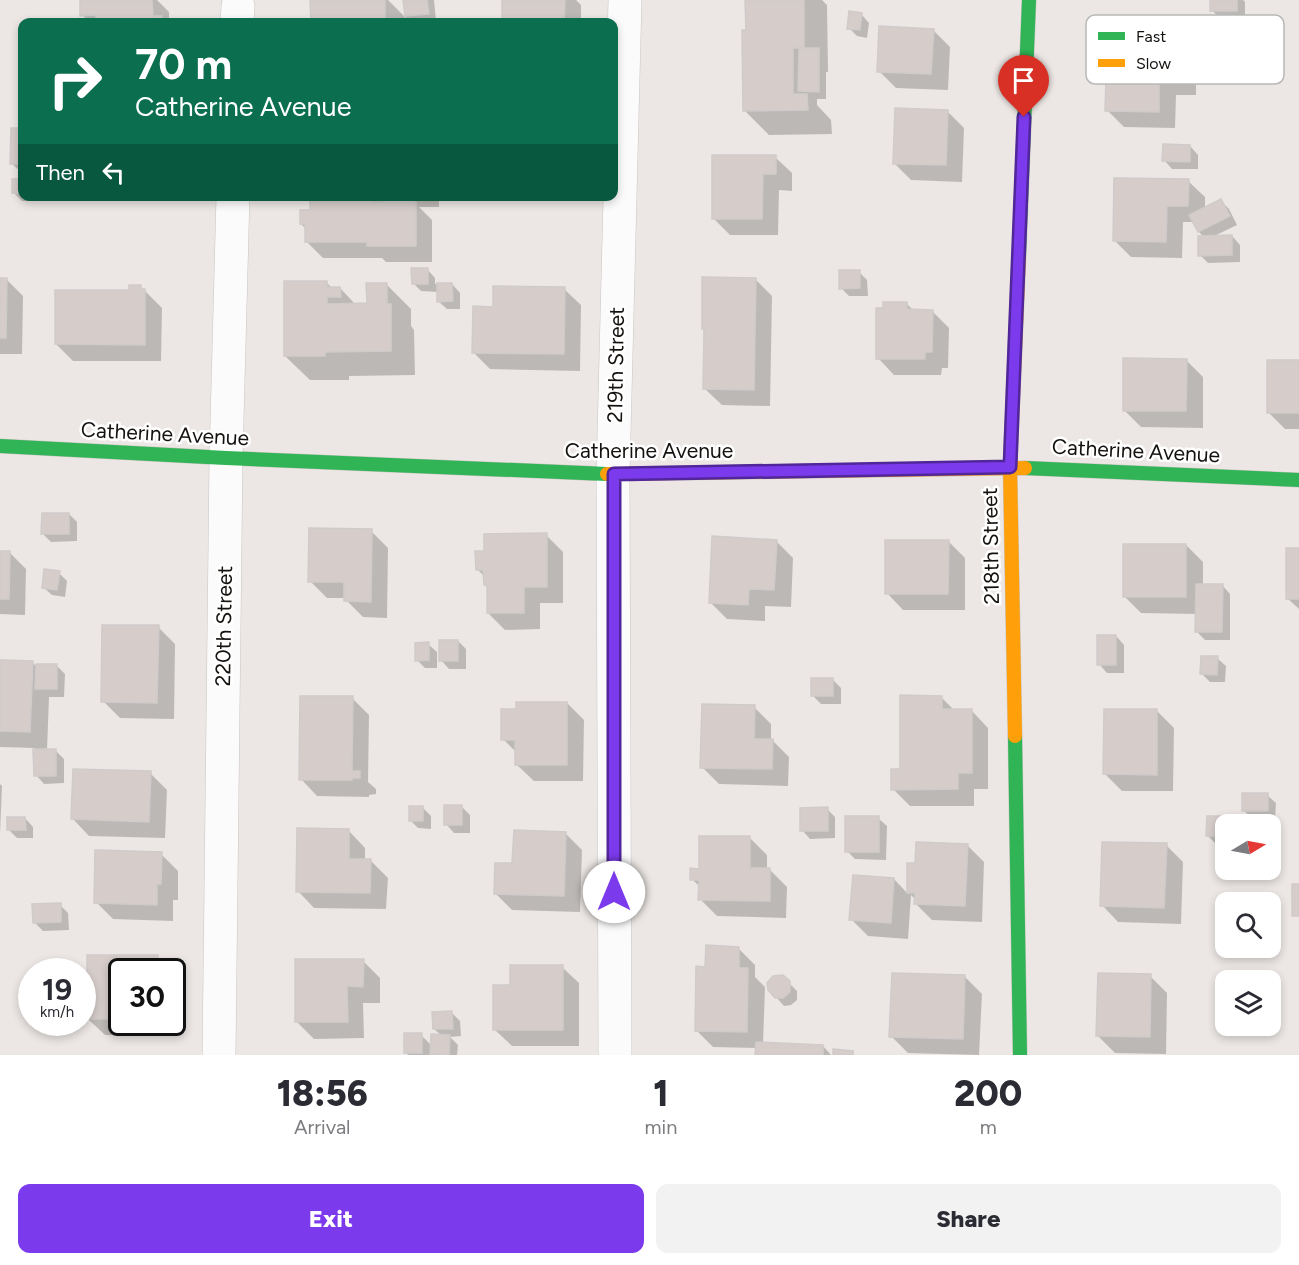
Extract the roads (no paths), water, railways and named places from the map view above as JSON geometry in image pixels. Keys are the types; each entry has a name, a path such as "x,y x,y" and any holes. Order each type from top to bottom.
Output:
{"street":[{"name":"219th Street","path":"615,1055 614,474 625,0"},
{"name":"218th Street","path":"1020,1055 1010,467 1029,0"},
{"name":"220th Street","path":"219,1055 226,458 232,201"},
{"name":"Catherine Avenue","path":"0,446 614,474 1010,467 1299,480"}]}
